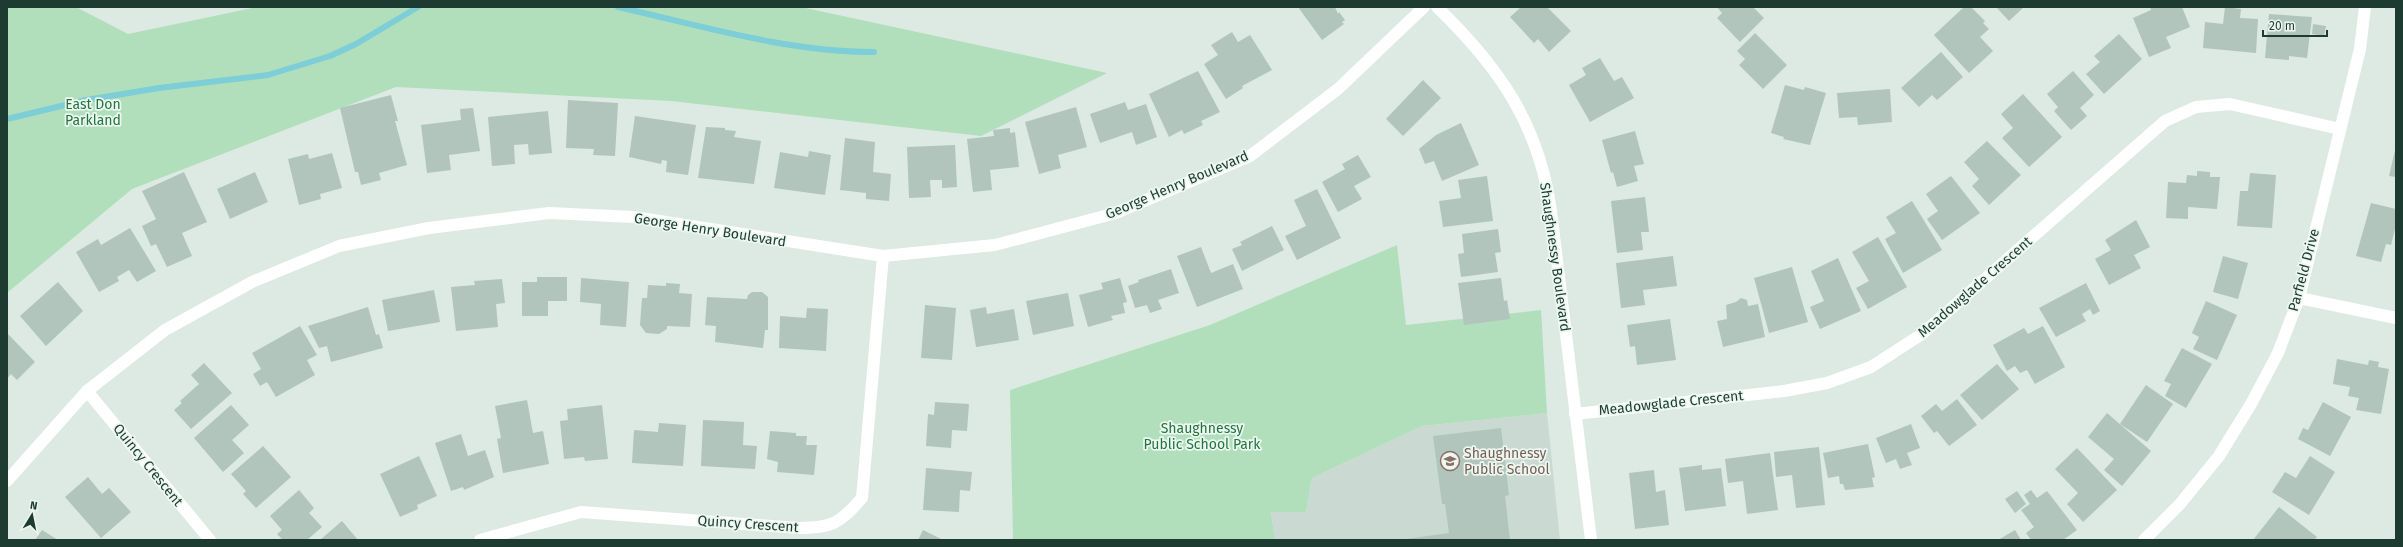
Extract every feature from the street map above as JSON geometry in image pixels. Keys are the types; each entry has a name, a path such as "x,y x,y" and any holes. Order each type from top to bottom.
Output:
{"street":[{"name":"George Henry Boulevard","path":"7,481 87,391 164,330 252,282 339,246 429,228 549,213 634,217 883,256 995,245 1116,213 1250,156 1338,89 1424,7"},
{"name":"Shaughnessy Boulevard","path":"1436,7 1493,68 1520,109 1540,159 1547,185 1591,540"},
{"name":"Parfield Drive","path":"2144,540 2180,504 2219,456 2251,404 2278,353 2299,298 2360,49 2365,7"},
{"name":"Meadowglade Crescent","path":"1575,414 1784,391 1827,383 1870,367 1922,334 2165,121 2196,107 2230,104 2340,129"},
{"name":"Quincy Crescent","path":"480,540 580,512 798,528 821,528 843,519 862,498 883,256"},
{"path":"2299,298 2396,318"},
{"name":"Quincy Crescent","path":"87,391 210,540"}],"shaded area":[{"name":"Shaughnessy Public School","path":"1547,413 1560,540 1275,540 1271,512 1306,512 1312,478 1422,426"}],"green space":[{"name":"East Don Parkland","path":"7,7 76,7 128,34 257,7 801,7 1107,73 981,136 671,101 396,87 132,189 7,293"},
{"name":"Shaughnessy Public School Park","path":"1397,245 1406,325 1541,310 1547,413 1422,426 1312,478 1306,512 1271,512 1275,540 1013,540 1010,390 1210,325"}],"building":[{"path":"1298,7 1335,7 1338,14 1339,12 1345,20 1342,22 1344,24 1322,40"},
{"path":"1521,7 1548,8 1571,31 1549,52 1538,39 1534,43 1510,17"},
{"path":"1717,7 1753,7 1764,18 1740,42 1717,18 1722,13"},
{"path":"1964,7 1971,7 1985,21 1983,23 1989,29 1980,37 1993,51 1969,73 1934,35"},
{"path":"1996,7 2024,7 2009,21"},
{"path":"2150,7 2182,7 2190,27 2166,37 2171,48 2149,57 2133,18 2151,10"},
{"path":"2225,7 2241,9 2240,18 2258,19 2256,53 2203,48 2205,22 2223,24"},
{"path":"2269,14 2312,17 2307,58 2289,56 2289,60 2265,58"},
{"path":"2313,24 2326,26 2324,36 2312,34"},
{"path":"1232,32 1238,42 1250,35 1272,70 1242,86 1243,88 1226,99 1204,64 1218,55 1211,45"},
{"path":"1755,33 1787,65 1763,89 1739,65 1745,59 1737,51"},
{"path":"2119,34 2142,59 2104,94 2086,74 2100,62 2094,56"},
{"path":"1941,52 1963,77 1937,100 1932,95 1919,107 1901,88"},
{"path":"1600,58 1614,81 1622,77 1634,98 1590,122 1569,85 1586,75 1582,68"},
{"path":"1198,71 1220,112 1201,121 1203,125 1184,134 1182,130 1169,137 1149,94"},
{"path":"2073,71 2094,95 2080,108 2087,116 2071,130 2054,111 2058,107 2047,94"},
{"path":"1423,80 1441,98 1403,136 1386,119"},
{"path":"1785,85 1804,90 1805,87 1826,93 1810,145 1783,139 1784,137 1771,133"},
{"path":"1890,89 1892,122 1858,125 1857,117 1839,118 1837,93"},
{"path":"2023,94 2062,137 2029,167 2002,138 2013,128 2001,114"},
{"path":"391,95 398,121 395,121 407,165 379,173 381,180 361,185 358,172 355,172 340,108"},
{"path":"568,100 618,103 615,156 593,155 594,149 566,148"},
{"path":"1125,102 1128,110 1146,104 1157,137 1136,145 1132,132 1100,143 1090,114"},
{"path":"1076,107 1087,147 1058,155 1061,168 1039,174 1025,122"},
{"path":"473,108 480,151 449,155 451,170 427,173 421,125 461,120 460,109"},
{"path":"548,111 552,153 529,155 528,144 514,145 515,164 492,166 488,117"},
{"path":"635,116 696,125 688,175 666,172 667,161 662,160 661,164 629,157"},
{"path":"1461,123 1479,165 1442,181 1434,161 1425,164 1419,149 1436,135"},
{"path":"706,127 725,128 725,130 736,131 734,137 761,141 754,184 698,178"},
{"path":"1010,128 1010,133 1015,132 1019,167 990,170 992,190 973,192 967,139 994,136 993,130"},
{"path":"1635,131 1644,164 1634,166 1638,181 1617,187 1613,172 1611,173 1602,140"},
{"path":"845,138 875,142 873,172 891,174 889,201 866,199 866,193 840,190"},
{"path":"1987,141 2021,175 1989,205 1972,186 1979,179 1964,162"},
{"path":"955,145 957,187 942,188 942,180 930,180 931,197 909,198 907,147"},
{"path":"2396,146 2396,177 2389,176"},
{"path":"809,151 831,155 825,195 774,188 780,152 808,157"},
{"path":"332,153 342,188 320,194 321,199 299,205 288,159 308,154 309,159"},
{"path":"1358,155 1371,177 1354,186 1362,199 1338,212 1322,182 1345,169 1342,164"},
{"path":"2197,171 2210,172 2210,177 2220,177 2217,209 2188,207 2188,219 2166,218 2168,182 2186,183 2187,175 2197,176"},
{"path":"184,172 207,222 182,233 192,256 167,267 156,244 151,246 142,226 156,219 142,191"},
{"path":"255,172 268,202 230,219 217,189"},
{"path":"2250,173 2276,175 2272,228 2237,226 2240,191 2248,191"},
{"path":"1487,176 1493,221 1443,227 1439,201 1461,198 1458,180"},
{"path":"1951,176 1980,213 1942,240 1927,219 1938,211 1926,194"},
{"path":"1317,189 1341,238 1297,260 1285,236 1306,226 1294,200"},
{"path":"1645,197 1649,232 1641,232 1643,250 1617,253 1611,201"},
{"path":"1912,201 1942,250 1903,273 1885,239 1896,233 1886,217"},
{"path":"2371,203 2396,209 2396,225 2391,245 2386,244 2381,262 2356,256"},
{"path":"2136,220 2150,247 2134,255 2141,268 2109,285 2095,259 2111,250 2105,240"},
{"path":"1272,226 1284,250 1242,271 1232,249 1242,245 1240,242"},
{"path":"130,228 156,271 137,282 129,270 117,277 119,281 99,292 76,252 98,239 101,245"},
{"path":"1498,229 1501,252 1495,253 1498,272 1461,277 1458,254 1464,253 1462,234"},
{"path":"1878,237 1907,287 1868,309 1856,288 1869,281 1852,252"},
{"path":"1201,247 1211,273 1233,264 1243,289 1197,307 1177,256"},
{"path":"1673,256 1677,286 1643,290 1645,305 1621,308 1616,263"},
{"path":"2223,256 2248,263 2238,299 2213,292"},
{"path":"1838,258 1861,311 1820,329 1810,307 1824,301 1811,271"},
{"path":"1792,267 1808,322 1769,333 1754,278"},
{"path":"1171,269 1179,293 1158,300 1162,309 1150,313 1147,305 1135,308 1128,286 1139,282 1138,280"},
{"path":"537,277 567,277 567,301 548,301 548,316 522,316 522,282 537,282"},
{"path":"581,278 629,282 626,327 600,325 601,304 580,302"},
{"path":"1120,278 1127,302 1123,303 1125,313 1111,316 1113,320 1088,327 1079,295 1103,289 1101,283"},
{"path":"1501,278 1504,301 1507,300 1510,319 1464,325 1458,283"},
{"path":"502,279 505,303 496,304 498,327 456,331 451,287 475,285 474,281"},
{"path":"58,282 83,311 46,346 20,316"},
{"path":"666,283 680,284 679,293 692,294 690,327 667,326 667,329 659,334 646,333 640,325 642,298 647,298 648,285 666,286"},
{"path":"2086,283 2100,311 2093,315 2090,309 2082,314 2086,321 2056,337 2039,308"},
{"path":"434,290 440,322 388,331 382,300"},
{"path":"752,292 762,292 768,297 768,330 765,330 763,348 715,342 716,326 705,325 707,297 747,299 748,295"},
{"path":"1068,293 1074,326 1033,335 1026,301"},
{"path":"1741,298 1747,300 1748,306 1758,304 1765,337 1723,347 1717,321 1727,319 1726,305 1736,302"},
{"path":"2206,301 2237,315 2217,360 2193,349 2199,337 2192,333"},
{"path":"925,305 956,308 952,360 921,358"},
{"path":"368,307 376,335 379,334 383,348 331,362 327,346 319,348 308,326"},
{"path":"986,307 987,314 1014,309 1019,340 976,347 970,310"},
{"path":"807,308 828,309 826,351 779,348 780,316 806,318"},
{"path":"1670,319 1676,360 1637,365 1635,346 1630,347 1627,325"},
{"path":"300,326 317,355 307,360 315,375 276,397 267,382 260,386 253,374 261,369 252,353"},
{"path":"2043,326 2065,367 2035,384 2027,370 2020,373 2015,366 2007,371 1993,345 2024,328 2028,334"},
{"path":"7,333 35,362 17,380 11,374 7,379"},
{"path":"2182,348 2212,364 2186,408 2165,396 2171,384 2164,381"},
{"path":"2337,359 2368,365 2369,360 2379,362 2378,367 2389,369 2381,414 2356,410 2359,398 2348,396 2350,387 2333,384"},
{"path":"204,363 232,393 191,429 174,410 182,403 180,401 199,384 191,375"},
{"path":"1997,364 2019,389 1982,420 1960,395"},
{"path":"2146,385 2173,404 2147,442 2120,424"},
{"path":"1957,399 1977,425 1949,446 1937,431 1934,433 1921,416 1936,404 1942,411"},
{"path":"527,400 533,433 543,431 549,464 503,473 497,439 501,438 495,406"},
{"path":"935,402 969,404 967,431 952,430 951,448 926,446 928,414 934,415"},
{"path":"2323,402 2351,417 2330,456 2298,439 2303,428 2308,430"},
{"path":"231,405 249,425 232,440 244,453 223,472 194,438"},
{"path":"602,405 608,459 585,461 584,457 564,459 560,421 568,420 567,409"},
{"path":"2107,413 2151,451 2122,486 2104,470 2114,459 2088,437"},
{"path":"703,420 744,422 743,445 757,446 755,469 701,466"},
{"path":"659,423 686,425 683,466 632,463 634,430 658,432"},
{"path":"1911,424 1920,448 1907,453 1912,465 1900,469 1896,459 1886,463 1876,438"},
{"path":"1501,428 1509,495 1505,496 1510,540 1399,540 1449,533 1445,504 1442,504 1433,436"},
{"path":"770,431 796,433 796,436 807,436 806,445 817,445 814,475 777,472 778,462 767,459"},
{"path":"461,434 468,456 485,450 494,477 464,490 463,487 451,491 435,443"},
{"path":"1868,444 1875,477 1872,478 1874,487 1845,490 1843,484 1840,484 1839,476 1828,478 1823,453"},
{"path":"263,446 291,477 256,508 243,494 246,491 231,474"},
{"path":"1819,447 1825,505 1796,508 1792,475 1776,477 1774,452"},
{"path":"2077,448 2117,490 2083,522 2067,504 2078,493 2055,469"},
{"path":"1770,453 1778,510 1747,514 1743,481 1728,483 1725,459"},
{"path":"419,456 437,496 417,505 418,509 400,517 380,474"},
{"path":"2310,456 2335,472 2309,515 2272,492 2285,472 2296,478"},
{"path":"1702,465 1702,470 1721,468 1726,506 1685,511 1679,468"},
{"path":"926,468 972,472 970,491 960,490 959,512 923,510"},
{"path":"1654,470 1656,492 1665,490 1669,525 1635,529 1629,473"},
{"path":"88,477 102,494 109,488 131,512 101,538 65,497"},
{"path":"299,490 314,508 309,513 322,527 307,540 283,540 277,534 282,530 270,516"},
{"path":"2031,490 2037,498 2047,491 2077,530 2063,540 2031,540 2026,533 2034,527 2021,510 2030,504 2024,495"},
{"path":"2017,491 2026,504 2015,513 2005,499"},
{"path":"2279,507 2317,537 2314,540 2253,540"},
{"path":"342,521 358,540 320,540"},
{"path":"42,530 58,540 35,540"},
{"path":"923,530 943,540 918,540"},
{"path":"2015,530 2021,540 1998,540"}],"waterway":[{"path":"7,119 86,100 159,88 268,75 330,56 356,44 418,7"},
{"path":"618,7 713,30 777,43 841,51 874,52"}],"place":[{"name":"Shaughnessy Public School","path":"1450,461"}]}
